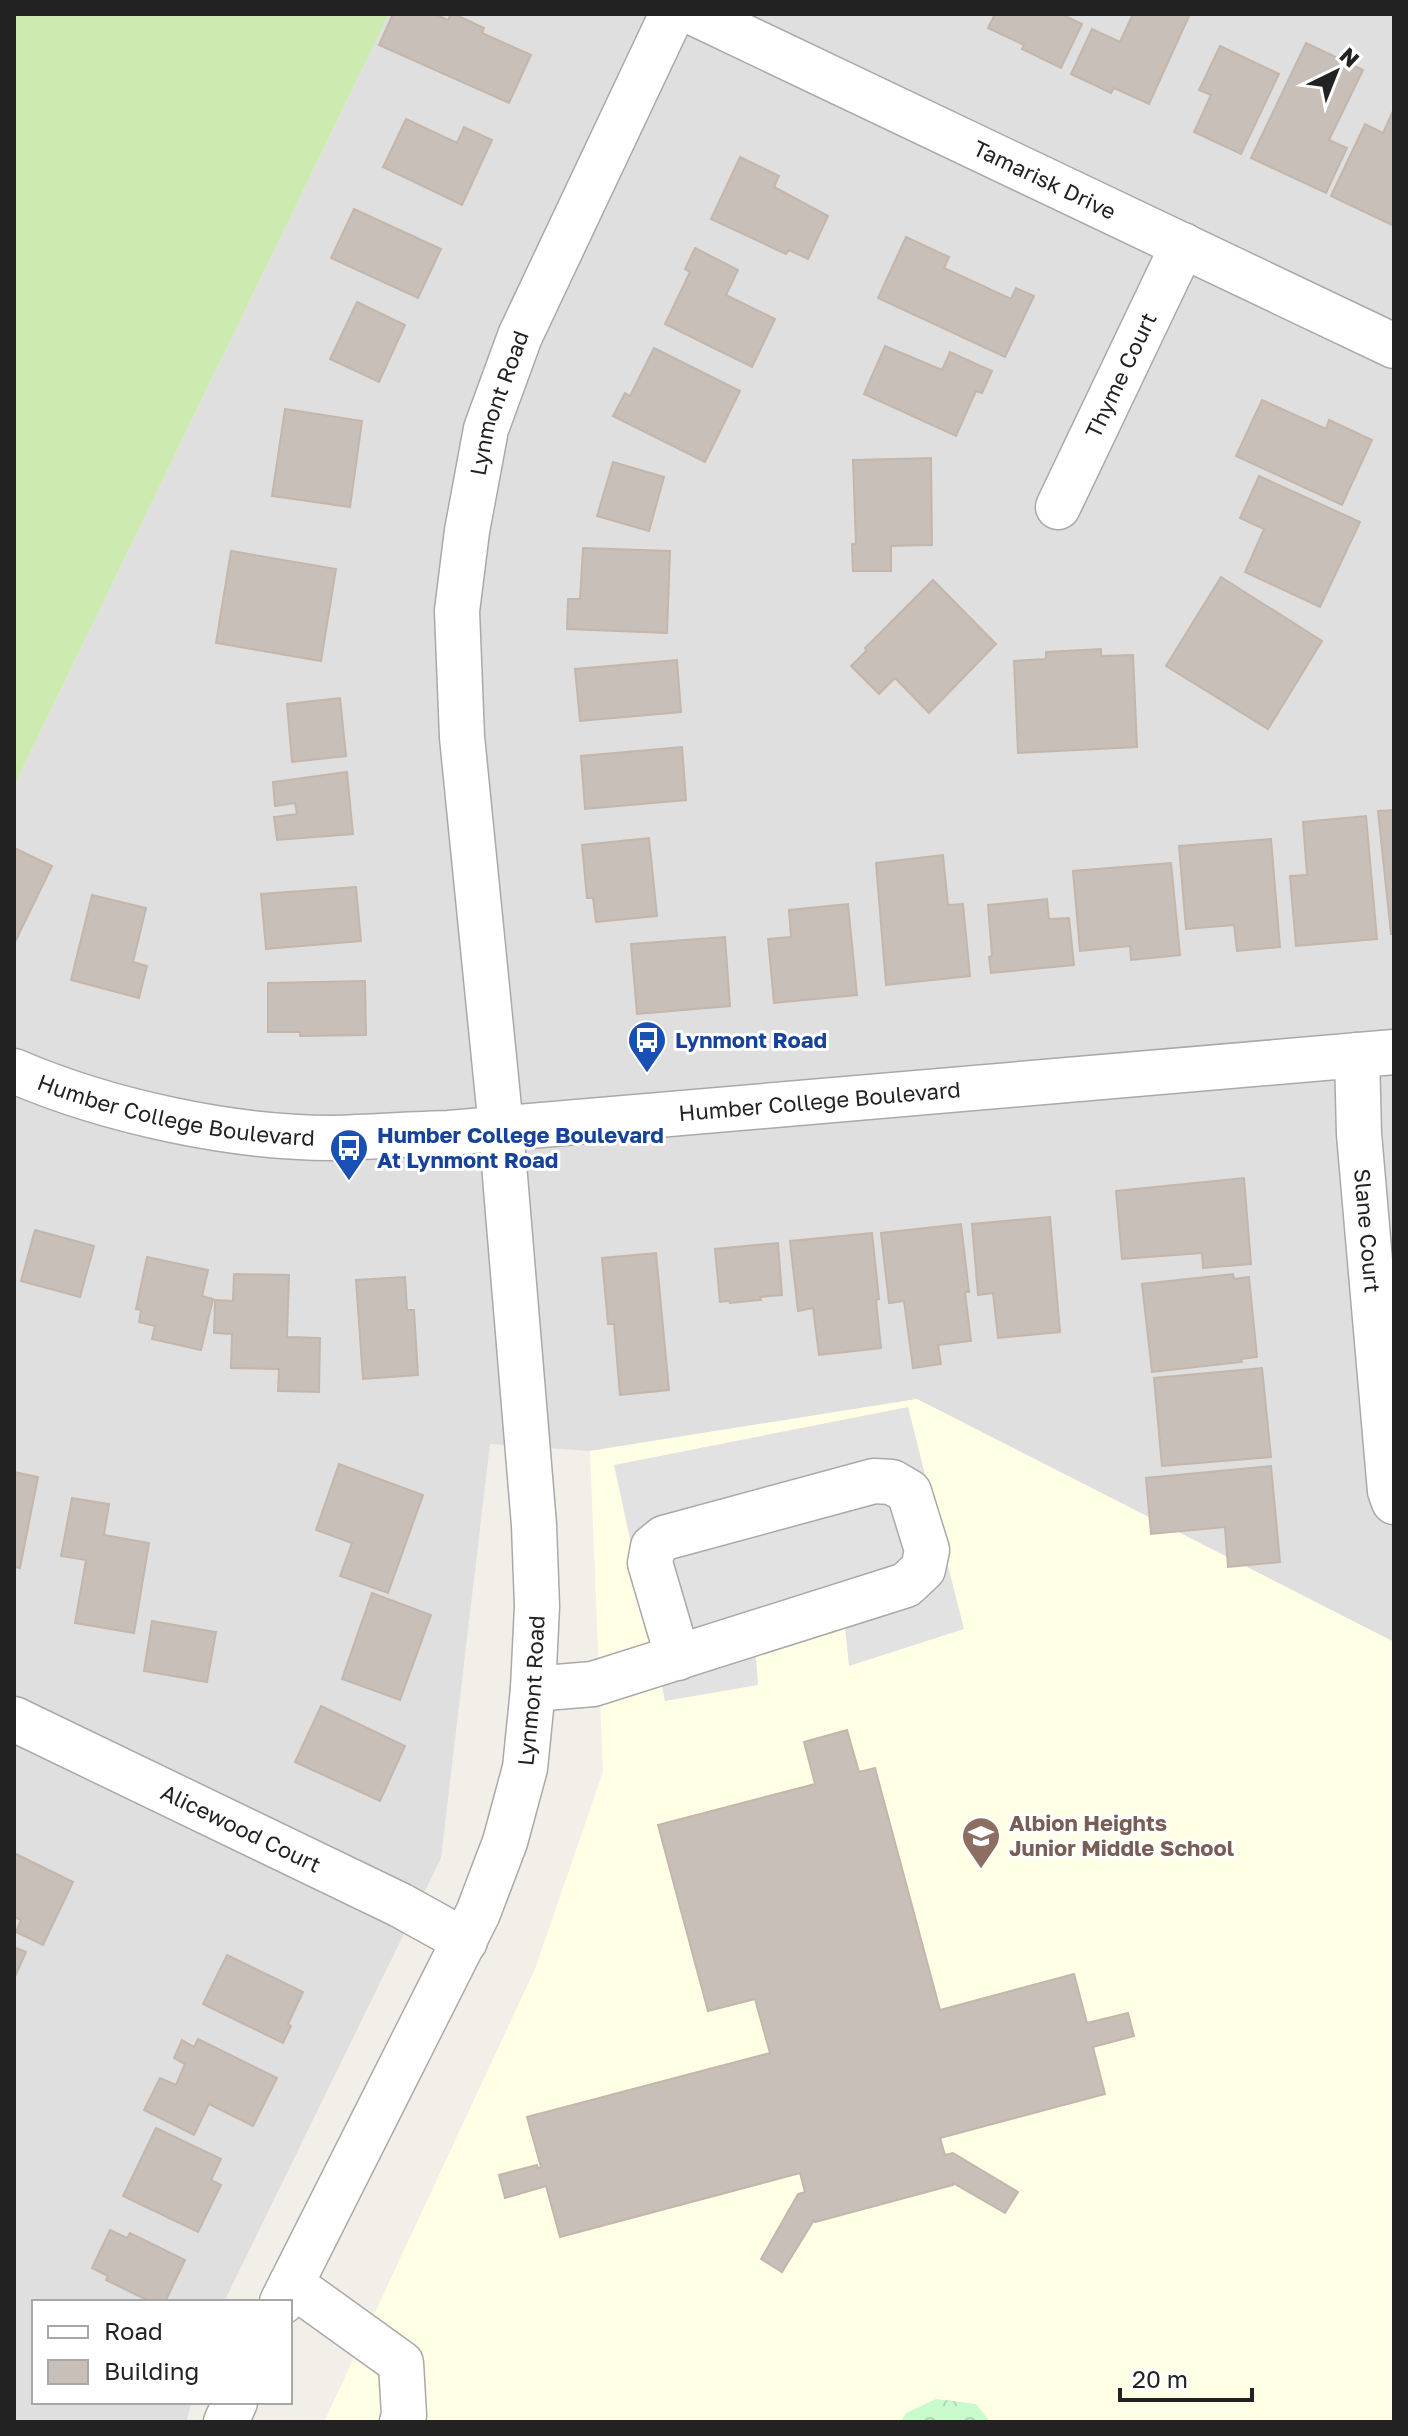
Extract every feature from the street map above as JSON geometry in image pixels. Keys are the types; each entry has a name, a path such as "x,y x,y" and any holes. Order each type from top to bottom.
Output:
{"street":[{"name":"Lynmont Road","path":"286,2293 465,1941 505,1842 525,1768 537,1606 534,1525 501,1128 462,737 457,611 467,531 486,429 520,336 672,14"},
{"name":"Tamarisk Drive","path":"696,14 1394,346"},
{"name":"Thyme Court","path":"1058,507 1183,245"},
{"name":"Humber College Boulevard","path":"14,1071 42,1083 141,1113 235,1131 329,1138 501,1128 1376,1053"},
{"name":"Slane Court","path":"1376,1053 1359,1134 1390,1491 1394,1502"},
{"path":"533,1689 593,1684 678,1658 906,1585 923,1569 927,1550 909,1492 892,1482 874,1481 664,1538 653,1547 650,1563 678,1658"},
{"name":"Alicewood Court","path":"14,1719 400,1905 465,1941"},
{"path":"286,2293 401,2363 402,2422"}],"shaded area":[{"path":"389,14 1394,14 1394,1642 917,1399 590,1451 490,1444 441,1858 225,2300 32,2300 32,2404 191,2404 186,2422 14,2422 14,786"},
{"name":"Albion Heights Junior Middle School","path":"917,1399 1394,1642 1394,2422 324,2422 535,1969 603,1772 590,1451"},
{"path":"908,1407 964,1629 849,1666 844,1618 755,1643 758,1685 665,1701 614,1465"}],"green space":[{"path":"14,14 389,14 14,786"},
{"path":"936,2399 976,2404 990,2422 901,2422 906,2413"}],"building":[{"path":"393,14 435,14 448,20 454,14 484,28 482,33 531,55 509,103 379,45"},
{"path":"995,14 1061,14 1082,24 1061,68 988,28"},
{"path":"1133,14 1190,14 1149,104 1114,88 1111,93 1071,74 1092,29 1120,42"},
{"path":"1306,43 1363,70 1329,140 1347,148 1326,193 1251,158"},
{"path":"1220,46 1279,74 1241,154 1194,132 1211,95 1199,90"},
{"path":"1394,109 1394,226 1331,196 1365,124 1383,133"},
{"path":"406,119 457,143 464,127 492,140 462,205 383,167"},
{"path":"740,157 779,176 774,187 828,216 808,259 789,250 786,254 711,219"},
{"path":"354,209 441,249 418,298 331,258"},
{"path":"906,237 949,257 944,268 1011,299 1016,288 1034,296 1005,357 878,298"},
{"path":"695,248 738,270 726,295 775,319 752,367 665,324 690,272 685,269"},
{"path":"357,302 405,325 379,382 330,359"},
{"path":"885,346 942,370 950,352 992,371 982,393 976,391 956,436 864,394"},
{"path":"654,348 740,391 705,462 613,416 625,393 630,396"},
{"path":"1262,400 1326,429 1329,420 1372,440 1342,505 1236,456"},
{"path":"285,409 362,421 350,507 272,496"},
{"path":"931,458 932,545 891,546 891,571 853,571 852,544 856,544 853,460"},
{"path":"613,462 664,477 649,531 597,516"},
{"path":"1259,476 1360,522 1320,607 1245,572 1264,529 1240,518"},
{"path":"583,548 670,551 667,633 567,629 568,599 580,599"},
{"path":"231,551 336,569 321,661 216,643"},
{"path":"1221,577 1322,641 1268,729 1166,666"},
{"path":"933,580 996,644 929,713 895,678 879,694 851,666"},
{"path":"1101,649 1101,656 1133,655 1137,747 1018,753 1014,661 1046,659 1046,652"},
{"path":"677,660 681,712 580,721 575,669"},
{"path":"340,698 346,756 292,762 287,704"},
{"path":"682,747 686,800 585,809 581,756"},
{"path":"347,772 353,834 277,840 274,817 297,814 295,803 275,806 273,782"},
{"path":"1394,810 1394,934 1391,934 1378,811"},
{"path":"1366,816 1377,939 1296,946 1290,876 1307,875 1303,822"},
{"path":"649,838 657,916 596,922 593,898 587,898 582,845"},
{"path":"1271,839 1280,947 1237,951 1234,925 1186,929 1179,846"},
{"path":"14,848 52,866 14,944"},
{"path":"943,855 948,905 963,904 970,976 886,985 876,863"},
{"path":"1171,863 1180,955 1131,960 1130,946 1080,951 1073,871"},
{"path":"356,887 361,941 266,949 261,894"},
{"path":"92,895 146,908 133,962 147,966 139,998 71,980"},
{"path":"1047,899 1049,919 1069,918 1074,965 991,973 988,905"},
{"path":"848,904 857,995 774,1003 768,939 791,937 789,910"},
{"path":"725,937 730,1006 637,1014 631,944"},
{"path":"365,981 366,1035 300,1036 300,1032 268,1032 268,983"},
{"path":"1244,1178 1251,1264 1203,1268 1202,1253 1122,1259 1116,1191"},
{"path":"1050,1217 1060,1332 998,1338 993,1293 978,1295 972,1224"},
{"path":"961,1224 971,1341 938,1345 941,1364 913,1368 904,1301 889,1303 881,1233"},
{"path":"35,1230 94,1246 80,1297 21,1281"},
{"path":"872,1233 881,1348 819,1355 813,1308 798,1311 790,1241"},
{"path":"778,1243 782,1295 760,1297 761,1300 720,1302 715,1249"},
{"path":"656,1253 669,1390 620,1395 614,1324 608,1324 602,1258"},
{"path":"147,1257 208,1270 202,1296 213,1299 201,1350 152,1339 155,1326 139,1322 141,1310 136,1309"},
{"path":"234,1274 289,1275 287,1337 320,1338 319,1392 278,1391 279,1369 231,1368 232,1334 214,1333 215,1300 233,1301"},
{"path":"1233,1274 1234,1279 1249,1277 1257,1357 1241,1359 1242,1362 1152,1372 1142,1284"},
{"path":"405,1277 407,1310 414,1310 418,1375 363,1379 356,1280"},
{"path":"1262,1368 1271,1457 1162,1466 1154,1378"},
{"path":"339,1464 423,1495 388,1593 340,1576 352,1543 316,1530"},
{"path":"1271,1466 1280,1562 1228,1567 1225,1527 1151,1534 1146,1478"},
{"path":"14,1472 38,1477 20,1568 14,1567"},
{"path":"72,1498 109,1504 104,1535 149,1543 134,1633 75,1623 86,1560 61,1556"},
{"path":"372,1593 431,1615 400,1700 342,1679"},
{"path":"152,1621 216,1632 207,1682 144,1671"},
{"path":"321,1706 405,1746 380,1801 295,1762"},
{"path":"847,1730 859,1772 875,1768 940,2010 1074,1974 1087,2023 1128,2013 1134,2036 1093,2047 1105,2094 940,2138 945,2155 953,2153 1018,2192 1005,2213 953,2183 814,2220 782,2272 761,2259 798,2194 805,2192 800,2173 560,2237 546,2186 505,2198 499,2175 537,2165 541,2167 527,2117 770,2053 755,1999 708,2011 658,1825 815,1784 804,1742"},
{"path":"14,1853 73,1882 43,1945 16,1932 21,1920 14,1917"},
{"path":"14,1947 26,1952 14,1979"},
{"path":"227,1955 303,1992 283,2043 203,2004"},
{"path":"198,2039 277,2078 253,2126 209,2104 194,2135 144,2110 160,2078 176,2085 185,2064 174,2058 182,2040 194,2047"},
{"path":"156,2128 221,2159 211,2180 221,2185 198,2232 123,2196"},
{"path":"110,2230 127,2238 130,2233 185,2260 166,2300 147,2300 106,2280 108,2276 92,2268"}],"place":[{"name":"Lynmont Road","path":"647,1074"},
{"name":"Humber College Boulevard At Lynmont Road","path":"349,1182"},
{"name":"Albion Heights Junior Middle School","path":"981,1870"}]}
